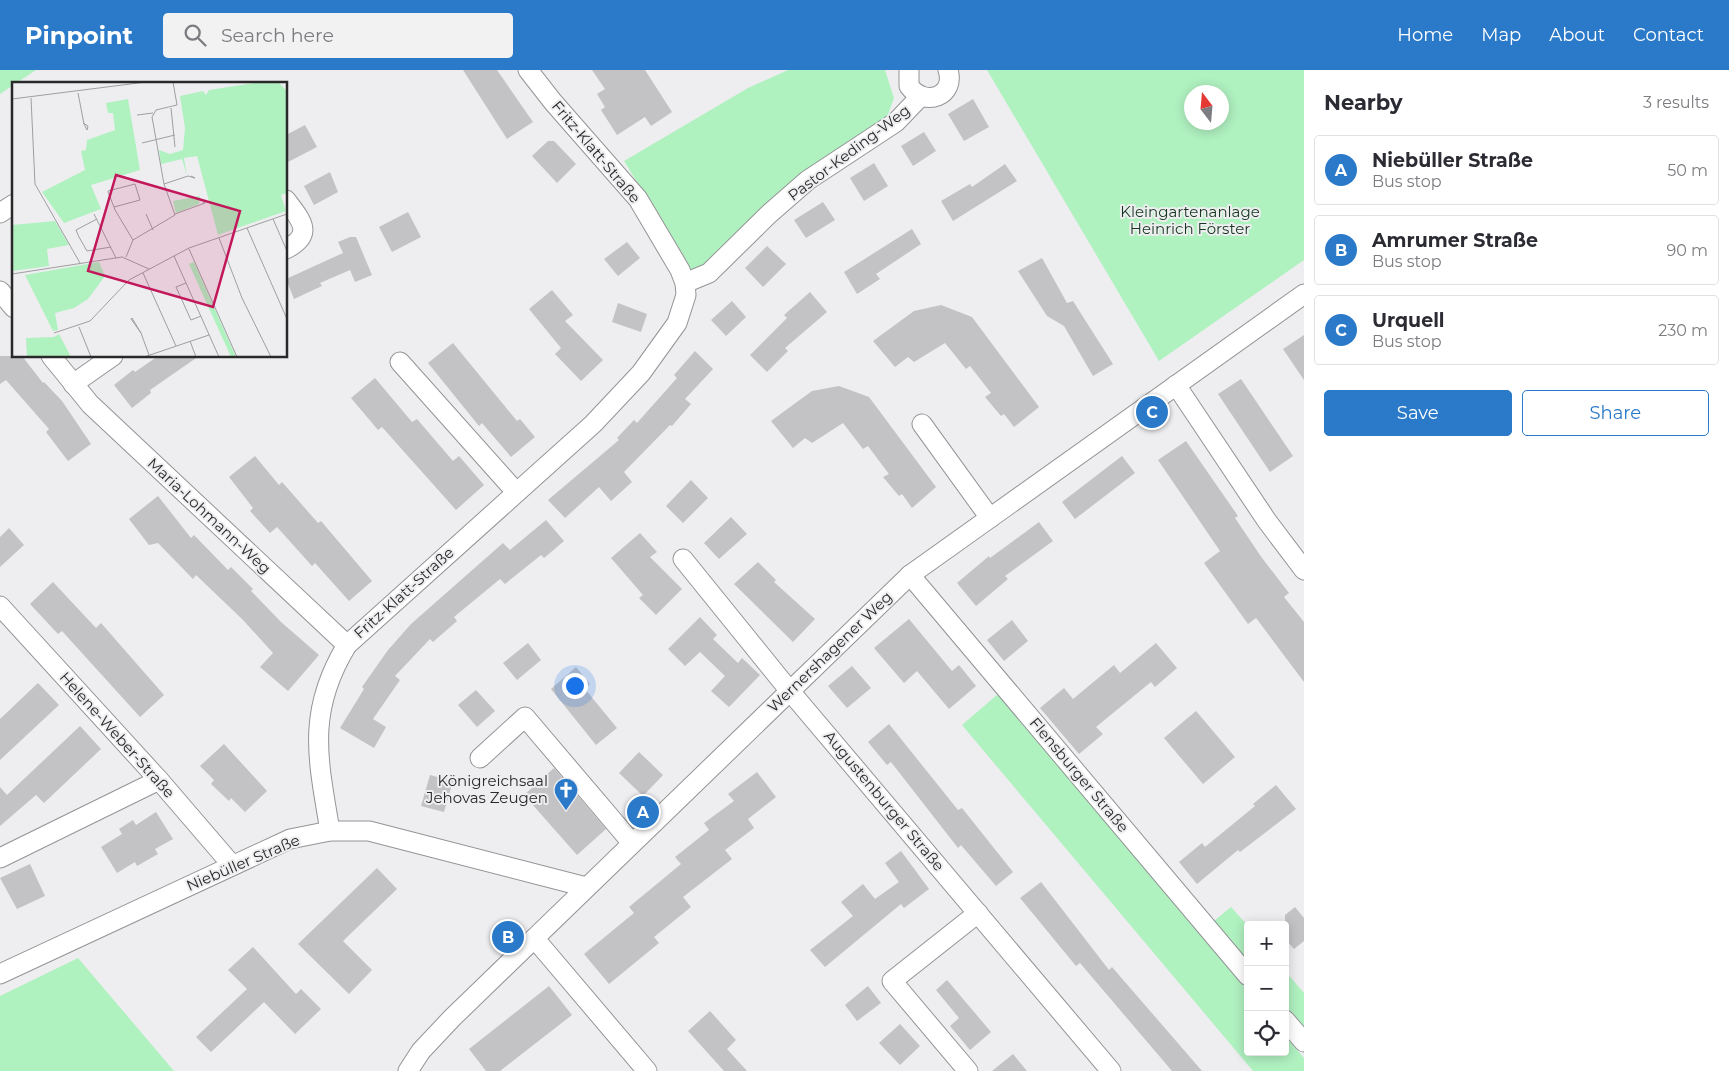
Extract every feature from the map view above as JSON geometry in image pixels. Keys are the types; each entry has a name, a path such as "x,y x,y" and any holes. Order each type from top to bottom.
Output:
{"street":[{"name":"Fritz-Klatt-Straße","path":"330,831 318,757 318,728 328,681 347,645 592,424 640,373 677,323 686,295 685,282 680,270 638,199 553,102 528,70"},
{"name":"Pastor-Keding-Weg","path":"910,70 910,86 920,97 928,98 942,93 949,80 948,70"},
{"name":"Pastor-Keding-Weg","path":"685,282 709,273 769,214 808,180 896,122 920,97"},
{"path":"288,203 301,220 303,230 300,240 288,249"},
{"path":"0,213 12,205"},
{"path":"0,291 12,306"},
{"name":"Wernershagener Weg","path":"408,1071 421,1050 586,887 910,575 1304,294"},
{"name":"Maria-Lohmann-Weg","path":"53,358 90,404 347,645"},
{"path":"74,384 110,358"},
{"path":"400,362 516,492"},
{"path":"1176,386 1267,521 1304,570"},
{"path":"922,424 990,518"},
{"name":"Augustenburger Straße","path":"684,559 789,690 1111,1071"},
{"name":"Flensburger Straße","path":"910,575 1244,971"},
{"name":"Helene-Weber-Straße","path":"0,606 159,780 232,865"},
{"path":"480,758 525,717 632,844"},
{"path":"0,858 159,780"},
{"name":"Niebüller Straße","path":"0,974 290,839 330,831 369,832 586,887"},
{"path":"968,1071 892,981 978,913"},
{"path":"535,939 647,1071"},
{"path":"1289,1025 1304,1042"}],"green space":[{"path":"0,70 36,70 18,82 12,82 12,86 0,94"},
{"path":"788,70 885,70 894,98 886,120 698,272 692,272 624,161 748,88"},
{"name":"Kleingartenanlage Heinrich Förster","path":"987,70 1304,70 1304,260 1159,361"},
{"path":"998,694 1244,986 1244,1056 1289,1056 1289,1041 1304,1058 1304,1071 1253,1071 962,725"},
{"path":"1231,907 1244,922 1244,956 1214,921"},
{"path":"78,958 174,1071 0,1071 0,996"},
{"path":"1289,976 1304,993 1304,1028 1289,1010"}],"building":[{"path":"463,70 497,70 533,122 507,139"},
{"path":"592,70 645,70 672,112 651,126 645,117 617,135 601,110 605,107 597,94 605,89"},
{"path":"973,99 989,127 964,141 948,114"},
{"path":"305,125 317,147 288,162 288,134"},
{"path":"924,132 936,151 913,166 901,146"},
{"path":"548,141 554,141 576,164 557,183 532,156"},
{"path":"874,163 888,186 864,201 850,178"},
{"path":"1005,164 1017,181 953,221 941,201 970,184 972,187"},
{"path":"330,172 338,192 314,205 304,186"},
{"path":"823,202 835,220 806,238 794,220"},
{"path":"408,212 421,237 392,252 379,227"},
{"path":"912,229 921,244 876,274 880,279 857,294 844,272"},
{"path":"350,237 356,237 372,275 355,282 350,270 320,283 322,286 294,299 288,284 288,278 343,253 338,242"},
{"path":"627,242 640,258 618,276 604,259"},
{"path":"767,246 786,264 763,287 745,268"},
{"path":"1042,258 1067,303 1073,301 1113,364 1093,376 1064,326 1047,316 1018,271"},
{"path":"552,290 573,315 565,321 603,360 581,381 555,354 561,348 529,309"},
{"path":"810,292 827,312 785,348 788,351 767,372 750,355 787,318 784,315"},
{"path":"732,301 746,317 726,336 711,320"},
{"path":"618,303 647,314 641,332 612,322"},
{"path":"941,305 972,317 1039,407 1014,427 1004,414 1001,416 985,397 991,393 970,366 966,369 945,343 914,362 908,357 895,367 873,341 914,311"},
{"path":"1304,335 1304,380 1283,349"},
{"path":"453,343 517,421 520,419 535,437 511,457 482,423 479,426 428,363"},
{"path":"695,351 713,369 685,399 691,404 672,426 670,425 624,472 632,482 611,501 599,487 565,518 548,500 619,440 617,438 634,420 637,423 677,378 674,375"},
{"path":"0,356 24,358 43,383 62,401 91,444 68,461 46,432 49,429 6,380 0,384"},
{"path":"155,358 196,358 150,390 151,393 132,408 114,385 133,370 135,372"},
{"path":"375,378 412,422 417,419 453,461 459,456 484,485 456,510 382,427 378,430 351,398"},
{"path":"1241,379 1293,456 1270,472 1218,394"},
{"path":"839,386 869,397 936,487 912,508 902,494 899,496 883,477 889,474 868,446 863,449 843,423 812,443 805,438 793,448 771,421 812,391"},
{"path":"1186,441 1238,516 1235,518 1262,558 1289,593 1284,597 1304,622 1304,682 1256,618 1248,624 1204,563 1220,551 1158,460"},
{"path":"255,456 279,485 282,482 318,523 321,521 372,581 349,601 315,563 312,566 277,527 270,533 250,511 253,508 229,477"},
{"path":"1122,456 1135,473 1075,519 1062,502"},
{"path":"691,480 708,498 683,523 666,506"},
{"path":"158,496 191,538 194,535 228,570 231,567 281,622 319,655 288,691 260,667 273,653 243,620 196,575 193,579 158,543 149,545 129,519"},
{"path":"731,517 747,534 719,559 704,543"},
{"path":"546,520 564,541 544,558 541,555 505,584 500,579 454,617 457,621 433,642 430,639 395,676 400,680 373,719 386,727 374,748 340,728 364,689 362,687 388,650 411,624 503,543 510,550"},
{"path":"1039,522 1053,541 1005,576 1008,579 976,606 957,583 989,556 990,558"},
{"path":"9,528 24,545 0,567 0,537"},
{"path":"640,533 657,552 650,557 682,589 656,615 639,598 643,595 611,558"},
{"path":"758,562 776,580 774,582 815,619 793,642 734,584"},
{"path":"53,582 96,628 101,623 164,695 140,717 62,631 58,634 30,604"},
{"path":"700,617 717,635 713,639 738,663 742,658 760,675 729,707 711,691 725,676 700,652 685,666 668,649"},
{"path":"909,619 952,671 959,665 976,686 949,709 917,671 904,683 874,648"},
{"path":"1012,620 1028,641 1004,661 987,640"},
{"path":"528,643 541,660 517,680 503,663"},
{"path":"1156,643 1177,668 1155,687 1151,682 1096,727 1103,734 1079,754 1040,708 1064,688 1073,699 1114,665 1120,673"},
{"path":"852,666 871,688 847,708 828,686"},
{"path":"576,667 590,684 585,689 617,728 596,745 551,689"},
{"path":"38,683 59,705 0,760 0,719"},
{"path":"476,690 495,711 477,727 458,705"},
{"path":"1196,711 1235,757 1203,784 1164,738"},
{"path":"889,724 958,810 962,808 1013,872 996,886 961,845 958,848 891,762 887,765 868,742"},
{"path":"80,726 101,749 44,803 36,795 0,826 0,787 7,795"},
{"path":"224,744 267,791 245,812 231,798 229,801 211,784 214,780 200,766"},
{"path":"639,752 663,775 643,796 619,773"},
{"name":"Königreichsaal Jehovas Zeugen","path":"554,768 606,829 577,855 524,795"},
{"path":"757,772 776,797 748,819 754,828 725,850 732,859 683,897 691,907 654,937 659,943 609,984 584,954 634,913 629,907 681,864 675,857 709,830 704,823 734,801 728,794"},
{"path":"430,775 453,781 444,812 421,806"},
{"path":"1276,785 1296,809 1240,852 1238,850 1197,884 1179,862 1202,843 1205,847 1255,806 1253,804"},
{"path":"156,812 173,839 155,849 158,854 137,866 135,862 117,873 101,847 122,834 119,829 133,820 136,825"},
{"path":"901,851 929,889 904,908 901,904 825,967 810,950 853,916 841,902 863,884 875,899 899,882 885,863"},
{"path":"30,864 45,896 17,909 0,878"},
{"path":"377,868 397,889 343,941 372,970 349,994 298,944"},
{"path":"1041,882 1109,970 1112,967 1202,1071 1172,1071 1080,963 1076,966 1020,898"},
{"path":"1295,907 1304,918 1304,941 1294,949 1289,943 1289,921 1285,921 1285,915"},
{"path":"253,947 296,994 301,989 321,1009 295,1034 264,1002 211,1052 196,1037 247,989 228,970"},
{"path":"947,980 991,1032 970,1050 950,1026 959,1018 936,990"},
{"path":"549,986 572,1015 500,1071 486,1071 469,1049"},
{"path":"868,986 881,1003 857,1021 845,1005"},
{"path":"710,1011 736,1040 727,1049 747,1071 724,1071 688,1031"},
{"path":"900,1024 920,1046 900,1065 879,1043"},
{"path":"1013,1054 1027,1071 992,1071"}],"place":[{"name":"Urquell","path":"1152,412"},
{"name":"Königreichsaal Jehovas Zeugen","path":"566,811"},
{"name":"Niebüller Straße","path":"643,812"},
{"name":"Amrumer Straße","path":"508,937"}]}
